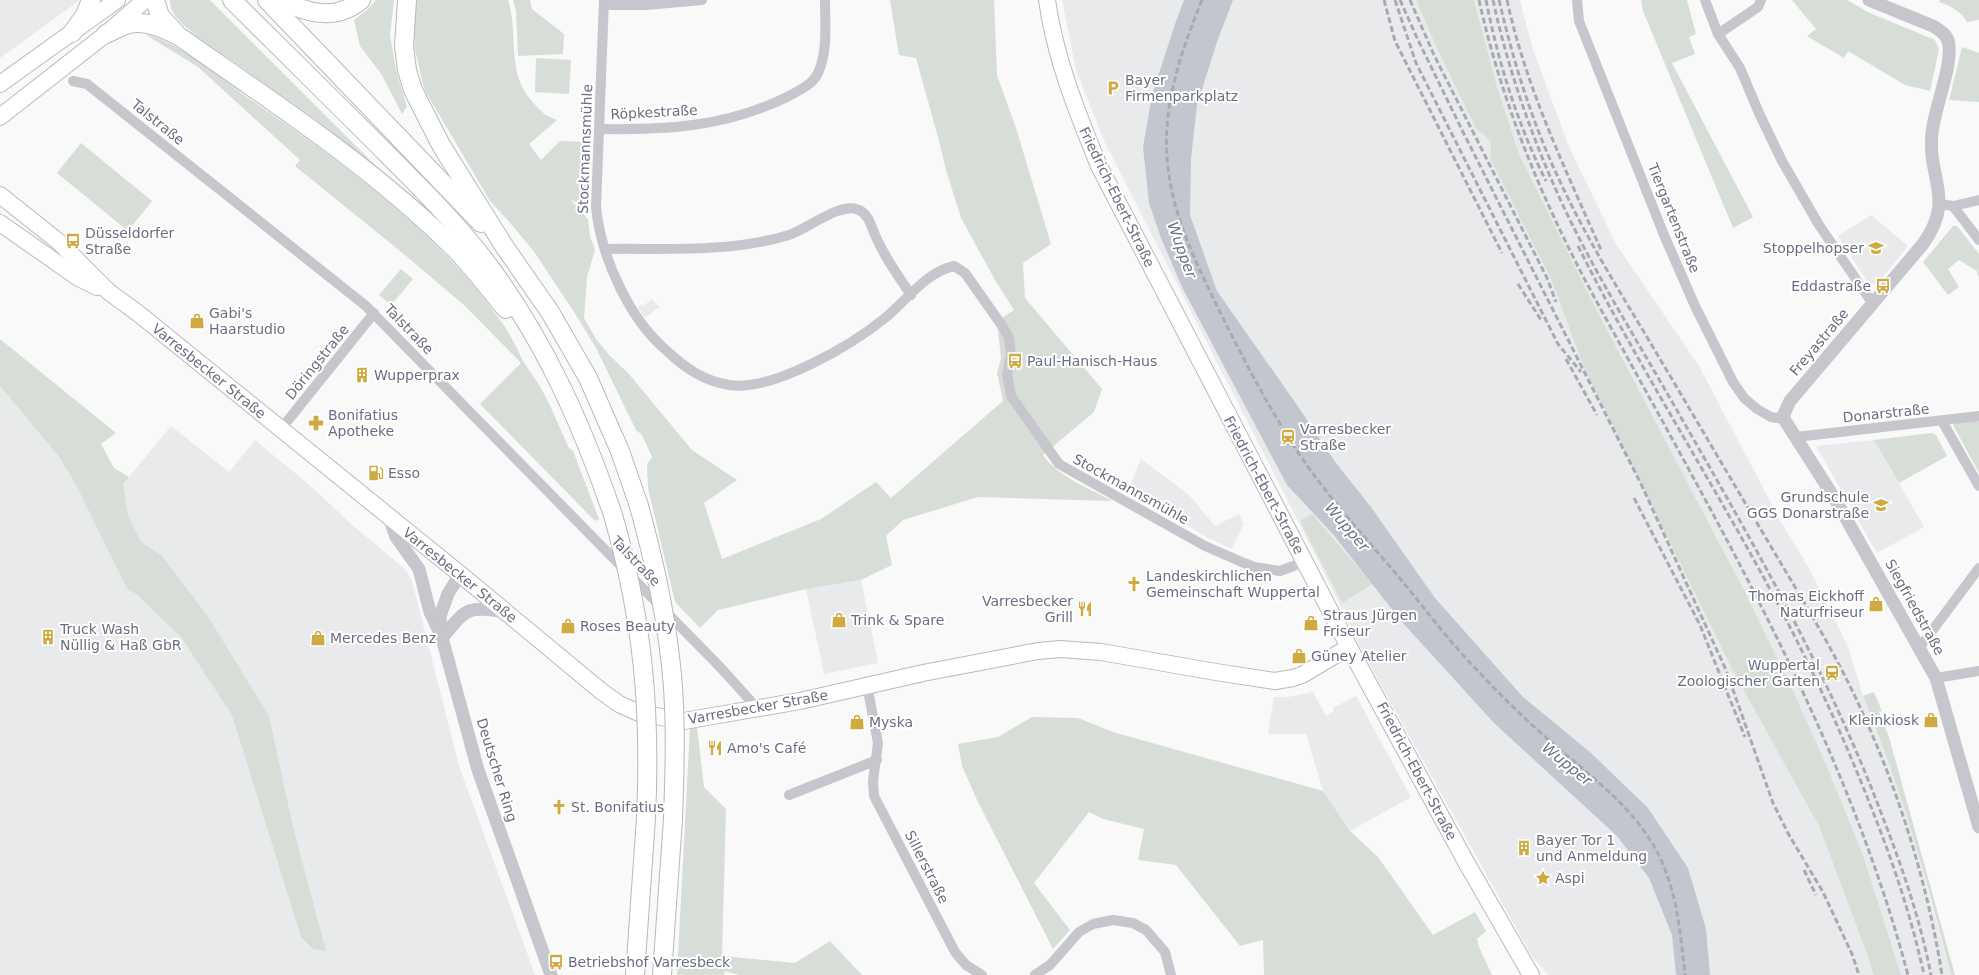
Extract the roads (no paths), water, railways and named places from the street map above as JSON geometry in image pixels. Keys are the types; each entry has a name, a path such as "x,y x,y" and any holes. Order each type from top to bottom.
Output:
{"highway":[{"path":"72,33 85,15 91,0"},
{"path":"154,0 160,16 180,37"},
{"path":"232,0 410,177 467,239 492,271 543,350 581,428 613,515 626,561 642,651 648,727 646,818 635,975"},
{"path":"267,0 504,246"},
{"path":"284,0 311,12 330,14 355,6 361,0"},
{"path":"407,0 404,46 407,70 413,90 441,145 504,246 550,312 588,378 620,451 639,506 654,560 670,650 674,728 673,819 662,975"},
{"path":"106,34 129,24 141,24 162,28 180,37 311,129 366,171 454,248 507,310 539,357 562,404 581,428"}],"main road":[{"path":"0,84 117,0"},
{"path":"0,117 106,34 145,0"},
{"name":"Friedrich-Ebert-Straße","path":"1047,0 1063,73 1099,166 1349,647 1466,862 1531,975"},
{"name":"Varresbecker Straße","path":"0,195 59,242 109,292 139,314 390,517 601,691 619,704 639,713 684,721 800,700 1030,652 1060,649 1101,652 1216,672 1275,680 1293,678 1302,675 1349,647"},
{"name":"Varresbecker Straße","path":"0,223 77,277 109,292"}],"street":[{"path":"604,2 646,5 702,0"},
{"name":"Röpkestraße","path":"600,129 674,128 751,112 795,93 808,84 818,74 822,63 824,49 825,0"},
{"name":"Tiergartenstraße","path":"1577,0 1579,21 1664,235 1695,306 1733,382 1744,398 1764,414 1784,419"},
{"path":"1705,0 1718,34 1740,68 1759,113 1782,161 1819,225 1873,304"},
{"path":"1718,34 1758,7 1761,0"},
{"path":"1869,0 1933,26 1943,32 1948,40 1950,44 1948,61 1931,134 1933,159 1940,204 1953,206 1979,200"},
{"name":"Stockmannsmühle","path":"604,2 596,208 598,228 605,249 629,304 643,327 661,346 693,373 715,382 731,386 757,385 776,379 846,346 879,323 928,278 942,269 954,266 965,273 995,314 1009,338 1011,355 1007,374 1011,396 1059,464 1205,546 1244,563 1254,567 1280,571 1304,562"},
{"name":"Talstraße","path":"73,81 87,84 374,313 721,668 757,708"},
{"name":"Freyastraße","path":"1784,419 1784,414 1790,401 1931,234 1937,220 1940,204"},
{"path":"1953,206 1979,240"},
{"path":"605,249 691,249 721,247 763,241 791,234 838,210 851,208 860,210 869,219 884,253 911,295"},
{"name":"Döringstraße","path":"281,429 374,313"},
{"name":"Donarstraße","path":"1796,437 1979,416"},
{"name":"Siegfriedstraße","path":"1784,419 1835,499 1920,647 1936,678 1979,827"},
{"path":"1942,421 1979,486"},
{"path":"390,517 396,537 419,569 430,612 442,638 461,616 472,609 483,608 506,612"},
{"path":"1920,647 1979,568"},
{"name":"Deutscher Ring","path":"460,574 448,594 440,616 442,638 478,770 550,975"},
{"path":"1936,678 1979,671"},
{"name":"Sillerstraße","path":"868,686 878,743 877,760 873,781 874,796 955,952 966,965 982,975"},
{"path":"789,794 877,760"},
{"path":"1035,975 1050,965 1079,932 1093,924 1113,920 1133,923 1146,930 1165,952 1171,975"}],"water":[{"name":"Wupper","path":"1184,0 1233,0 1217,42 1197,105 1191,159 1190,215 1217,291 1336,463 1371,507 1435,598 1523,697 1591,753 1648,808 1688,868 1706,929 1710,975 1676,975 1672,935 1649,878 1617,836 1494,723 1402,622 1332,533 1287,485 1182,287 1161,238 1149,203 1143,147 1152,95"}],"railway":[{"path":"1202,0 1181,57 1171,97 1168,117 1167,157 1169,178 1179,217 1193,255 1219,310 1250,371 1285,432 1311,471 1334,501 1468,661 1526,720 1604,787 1645,832 1664,867 1673,893 1685,975"},
{"path":"1384,0 1395,41 1502,253"},
{"path":"1395,0 1416,63 1558,344 1581,372"},
{"path":"1400,0 1463,132 1642,486 1726,670 1773,803 1789,835 1823,892 1852,954 1859,975"},
{"path":"1410,0 1434,55 1547,278 1556,302"},
{"path":"1479,0 1498,73 1537,178 1585,280 1723,533 1767,618 1809,705 1847,793 1880,883 1908,975"},
{"path":"1486,0 1496,47 1510,93 1526,138 1546,181"},
{"path":"1493,0 1521,101 1539,151 1572,224 1611,297 1782,597 1809,649 1858,755 1880,810 1916,912 1931,975"},
{"path":"1499,0 1510,45 1531,111 1568,199 1606,268 1821,632 1844,674 1864,716 1890,779 1912,843 1929,909 1942,975"},
{"path":"1507,0 1515,33 1536,96 1560,158 1601,250"},
{"path":"1578,246 1623,331 1765,580 1823,694 1881,832 1902,892 1924,975"},
{"path":"1518,284 1541,320"},
{"path":"1566,359 1597,415"},
{"path":"1634,498 1700,625 1745,737"},
{"path":"1804,870 1816,895"}],"place":[{"name":"Bayer Firmenparkplatz","path":"1113,88"},
{"name":"Düsseldorfer Straße","path":"73,241"},
{"name":"Stoppelhopser","path":"1876,248"},
{"name":"Eddastraße","path":"1883,286"},
{"name":"Gabi's Haarstudio","path":"197,321"},
{"name":"Paul-Hanisch-Haus","path":"1015,361"},
{"name":"Wupperprax","path":"362,375"},
{"name":"Bonifatius Apotheke","path":"316,423"},
{"name":"Varresbecker Straße","path":"1288,437"},
{"name":"Esso","path":"376,473"},
{"name":"Grundschule GGS Donarstraße","path":"1881,505"},
{"name":"Landeskirchlichen Gemeinschaft Wuppertal","path":"1134,584"},
{"name":"Thomas Eickhoff Naturfriseur","path":"1876,604"},
{"name":"Varresbecker Grill","path":"1085,609"},
{"name":"Trink & Spare","path":"839,620"},
{"name":"Straus Jürgen Friseur","path":"1311,623"},
{"name":"Roses Beauty","path":"568,626"},
{"name":"Truck Wash Nüllig & Haß GbR","path":"48,637"},
{"name":"Mercedes Benz","path":"318,638"},
{"name":"Güney Atelier","path":"1299,656"},
{"name":"Wuppertal Zoologischer Garten","path":"1832,673"},
{"name":"Kleinkiosk","path":"1931,720"},
{"name":"Myska","path":"857,722"},
{"name":"Amo's Café","path":"715,748"},
{"name":"St. Bonifatius","path":"559,807"},
{"name":"Bayer Tor 1 und Anmeldung","path":"1524,848"},
{"name":"Aspi","path":"1543,878"},
{"name":"Betriebshof Varresbeck","path":"556,962"}]}
